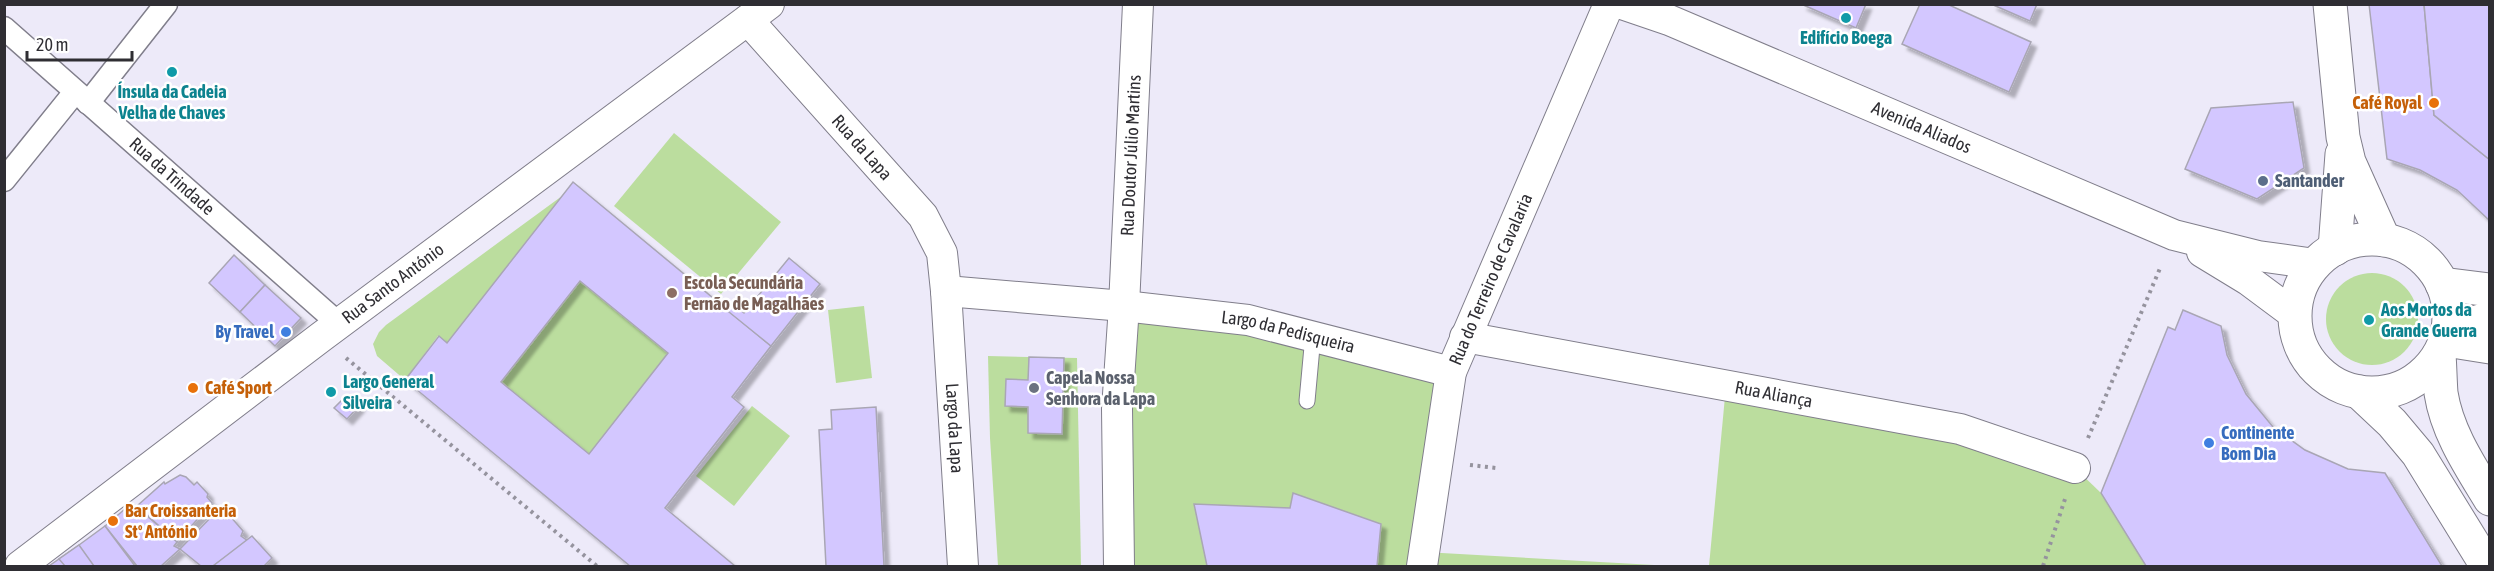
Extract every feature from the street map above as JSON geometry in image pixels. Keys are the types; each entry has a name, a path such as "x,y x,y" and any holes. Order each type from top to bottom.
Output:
{"main road":[{"path":"2330,4 2343,137 2354,176 2385,240"},
{"path":"2325,256 2343,137"},
{"path":"2490,318 2444,342 2424,373 2405,387 2382,393 2359,392 2338,386 2320,373 2306,356 2298,336 2295,315 2298,296 2305,279 2325,256 2359,240 2385,240 2409,248 2428,263 2442,284 2449,308 2444,342 2441,393 2450,423 2468,464 2490,499"},
{"path":"2442,284 2490,290"},
{"path":"2444,342 2490,347"},
{"path":"2359,392 2392,423 2418,454 2487,567"}],"street":[{"path":"4,180 166,4"},
{"name":"Rua Doutor Júlio Martins","path":"1124,306 1138,4"},
{"name":"Rua do Terreiro de Cavalaria","path":"1422,567 1450,372 1609,4"},
{"name":"Avenida Aliados","path":"1622,4 1659,12 2174,235"},
{"name":"Rua da Lapa","path":"758,12 923,216 942,253 946,291"},
{"name":"Rua Santo António","path":"20,567 330,331 758,12"},
{"name":"Rua da Trindade","path":"4,28 81,97 330,331"},
{"path":"2174,235 2258,256 2325,256"},
{"path":"2174,235 2248,280 2295,315"},
{"name":"Largo da Pedisqueira","path":"946,291 1124,306 1248,320 1450,372"},
{"name":"Largo da Lapa","path":"946,291 963,567"},
{"path":"1119,567 1117,409 1124,306"},
{"name":"Rua Aliança","path":"1466,337 1959,429 2075,468"}],"lane":[{"path":"1307,401 1313,336"}],"path":[{"path":"2043,567 2075,468 2174,235"},
{"path":"330,331 597,567"}],"green space":[{"path":"674,133 781,222 721,294 614,206"},
{"path":"562,196 447,343 438,336 405,380 377,356 373,344 379,332 386,325"},
{"path":"2363,273 2381,273 2398,280 2411,293 2418,310 2418,328 2411,345 2398,358 2381,365 2363,365 2346,358 2333,345 2326,328 2326,310 2333,293 2346,280"},
{"path":"580,281 668,353 589,454 501,382"},
{"path":"864,306 872,378 836,383 828,310"},
{"path":"1124,306 1450,374 1424,552 1672,566 1128,566"},
{"path":"988,356 1077,358 1081,566 998,566 990,438"},
{"path":"1726,386 2075,468 2101,493 2146,566 1709,566"},
{"path":"752,406 790,436 734,506 696,476"}],"building":[{"name":"Edifício Boega","path":"1801,4 1866,4 1856,28"},
{"path":"1920,4 1947,4 2031,42 2009,92 1902,44"},
{"path":"1991,4 2037,4 2030,21"},
{"path":"2369,4 2424,4 2434,115 2490,160 2490,221 2457,190 2420,170 2387,159"},
{"path":"2424,4 2490,4 2490,160 2434,115"},
{"path":"2293,102 2304,168 2257,199 2185,169 2211,108"},
{"path":"573,182 771,346 732,397 744,407 665,508 735,566 630,566 405,380 439,336 447,343","holes":["580,281 668,353 589,454 501,382"]},
{"path":"234,255 265,285 240,312 209,283"},
{"path":"789,258 820,284 771,346 724,308 730,301 744,313"},
{"path":"265,285 301,318 275,346 240,312"},
{"name":"Continente Bom Dia","path":"2183,310 2221,326 2227,355 2246,394 2273,427 2305,450 2348,469 2385,473 2442,566 2146,566 2101,493 2168,327 2175,330"},
{"name":"Capela Nossa Senhora da Lapa","path":"1029,357 1064,358 1062,434 1028,433 1028,407 1005,406 1006,379 1028,380"},
{"path":"347,395 359,406 347,419 334,408"},
{"path":"876,407 884,566 826,566 819,430 832,429 831,410"},
{"path":"180,475 186,477 194,485 197,482 208,494 207,497 212,503 177,542 137,506 164,482 165,484"},
{"path":"1293,493 1381,524 1377,566 1207,566 1194,504 1290,508"},
{"path":"132,503 177,542 174,546 180,549 161,566 137,566 105,526"},
{"path":"218,510 226,519 230,516 243,531 241,536 248,541 213,566 201,566 180,549"},
{"path":"105,526 135,566 49,566 79,545"},
{"path":"252,536 272,558 264,566 213,566"},
{"path":"79,545 94,566 65,566 59,559"}],"place":[{"name":"Edifício Boega","path":"1846,18"},
{"name":"Ínsula da Cadeia Velha de Chaves","path":"172,72"},
{"name":"Café Royal","path":"2434,103"},
{"name":"Santander","path":"2263,181"},
{"name":"Escola Secundária Fernão de Magalhães","path":"672,293"},
{"name":"Aos Mortos da Grande Guerra","path":"2369,320"},
{"name":"By Travel","path":"286,332"},
{"name":"Café Sport","path":"193,388"},
{"name":"Capela Nossa Senhora da Lapa","path":"1034,388"},
{"name":"Largo General Silveira","path":"331,392"},
{"name":"Continente Bom Dia","path":"2209,443"},
{"name":"Bar Croissanteria Stº António","path":"113,521"}]}
